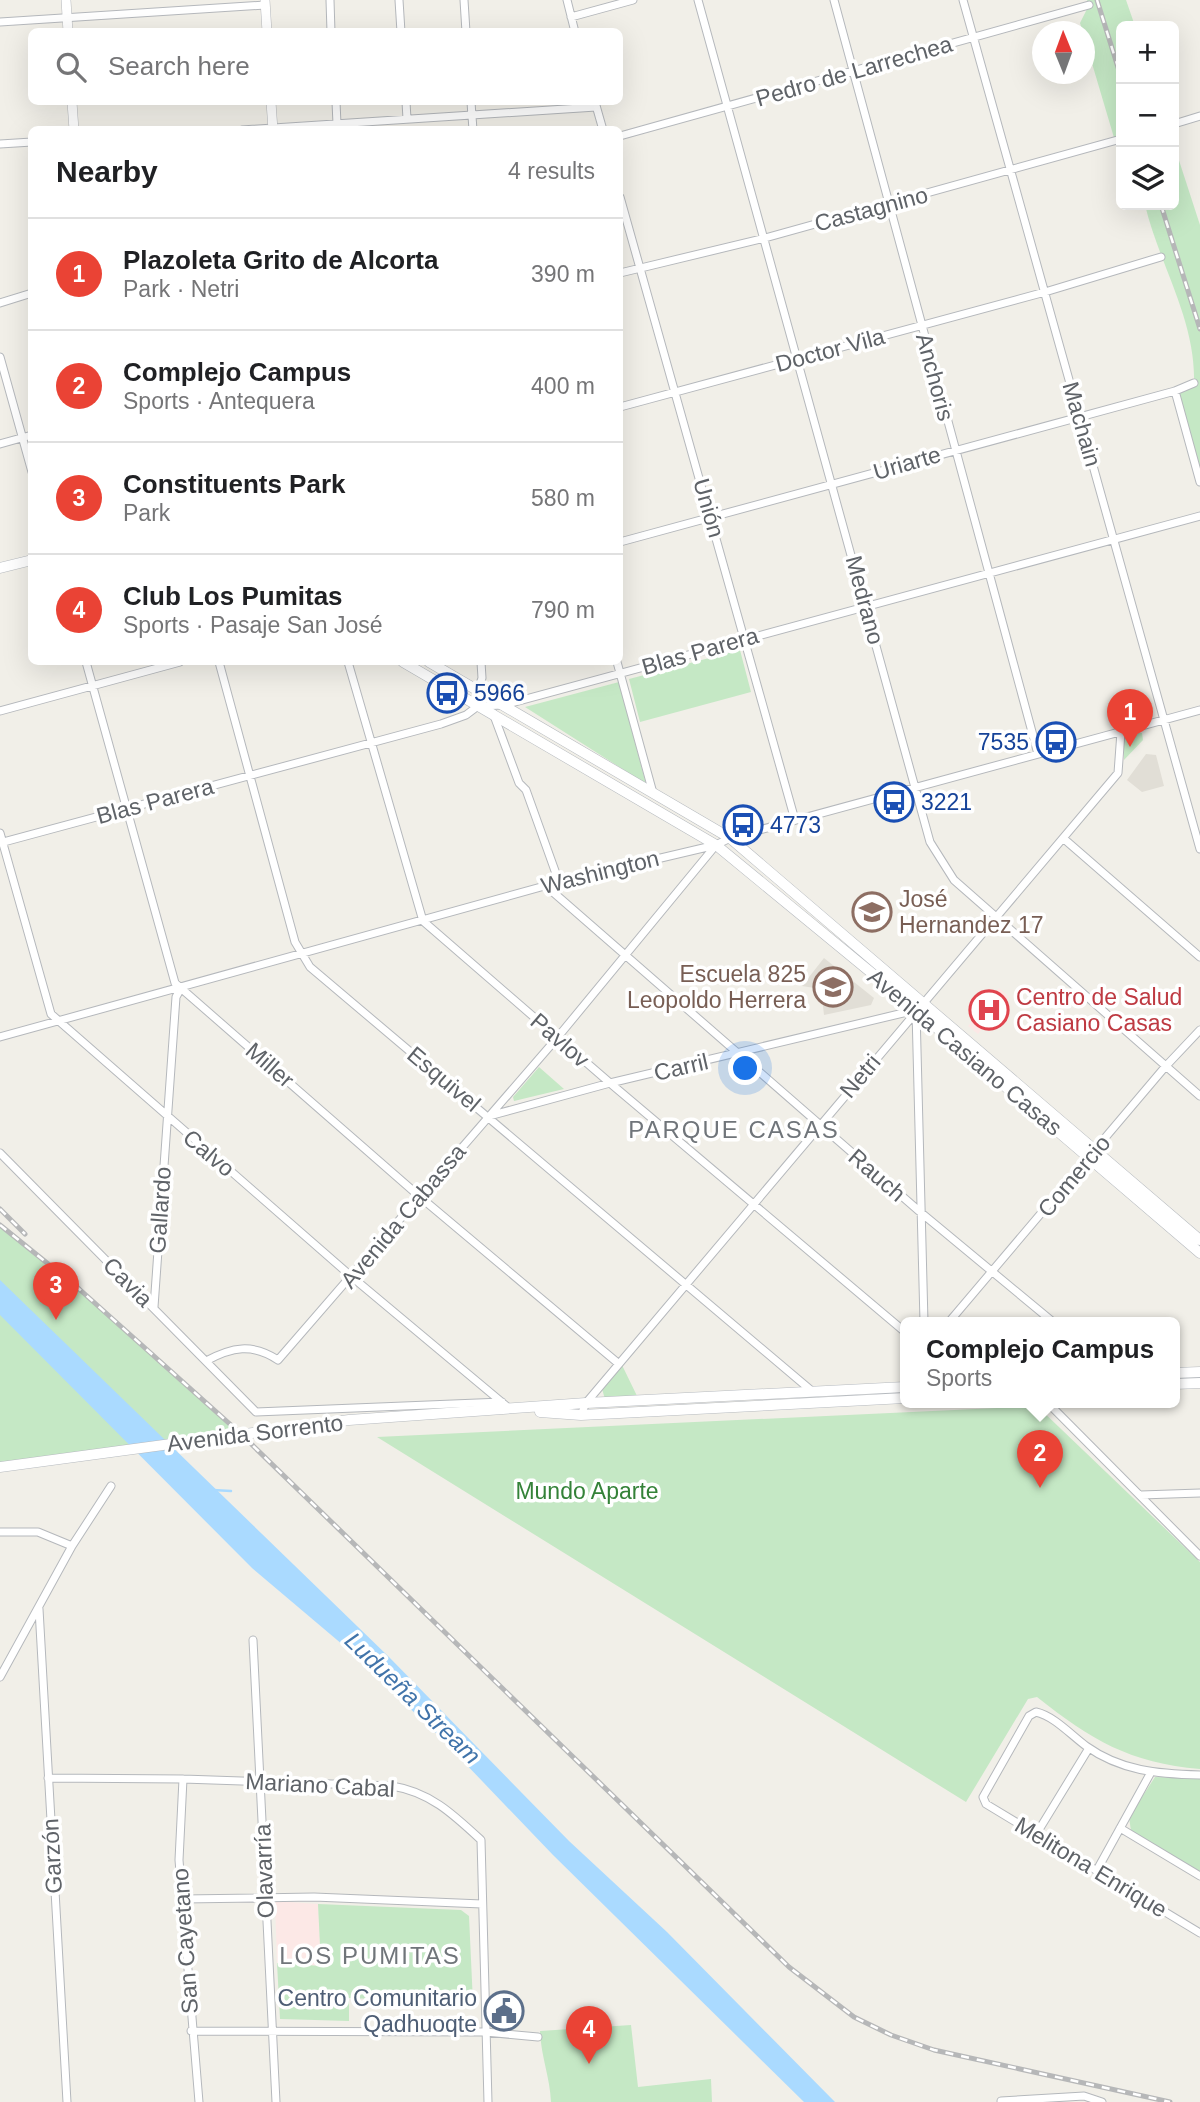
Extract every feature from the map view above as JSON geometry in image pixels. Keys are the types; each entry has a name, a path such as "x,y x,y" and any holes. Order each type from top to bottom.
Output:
{"main road":[{"path":"0,568 28,561"},
{"name":"Avenida Casiano Casas","path":"408,665 716,845 920,1006"},
{"name":"Avenida Casiano Casas","path":"434,665 730,838 1093,1154 1200,1240"},
{"name":"Avenida Casiano Casas","path":"1093,1154 1200,1253"},
{"path":"1180,1373 1200,1372"},
{"path":"1180,1384 1200,1383"},
{"name":"Avenida Sorrento","path":"0,1467 349,1420 586,1403 900,1387"},
{"name":"Avenida Sorrento","path":"512,1410 581,1415 900,1398"}],"street":[{"path":"66,0 68,28"},
{"path":"330,0 331,28"},
{"path":"399,0 401,28"},
{"path":"464,0 466,28"},
{"path":"566,0 574,28"},
{"path":"571,17 633,0"},
{"name":"Medrano","path":"698,0 867,604 930,842 954,880 1200,1096"},
{"name":"Anchoris","path":"834,0 1038,754"},
{"name":"Machain","path":"963,0 1200,849"},
{"path":"0,22 265,3 267,28"},
{"name":"Pedro de Larrechea","path":"623,135 1089,5"},
{"path":"72,105 74,126"},
{"path":"271,105 273,126"},
{"path":"336,105 337,124"},
{"path":"406,105 407,119"},
{"path":"471,105 472,126"},
{"path":"311,126 585,105"},
{"path":"596,105 602,126"},
{"path":"1179,122 1200,116"},
{"name":"Castagnino","path":"623,272 765,238 1116,140"},
{"path":"0,144 28,142"},
{"name":"Unión","path":"624,233 638,267 712,517 795,820"},
{"name":"Doctor Vila","path":"623,406 1045,292 1161,257"},
{"path":"0,303 28,294"},
{"path":"0,358 28,458"},
{"name":"Uriarte","path":"623,541 1175,391 1194,383"},
{"path":"1175,391 1200,482"},
{"path":"0,444 28,436"},
{"name":"Blas Parera","path":"1,843 441,724 988,571 1200,516"},
{"name":"Miller","path":"87,665 175,983 419,1196 619,1364"},
{"path":"0,711 169,665"},
{"name":"Esquivel","path":"220,665 295,942 310,967 813,1391"},
{"path":"349,665 423,920"},
{"path":"481,665 482,678 478,690 519,783 527,790 559,882"},
{"path":"618,665 653,793"},
{"name":"Washington","path":"0,1037 559,882 716,845 730,838 1200,710"},
{"name":"Netri","path":"581,1415 586,1403 685,1283 755,1204 1118,773 1121,732"},
{"name":"Calvo","path":"0,833 51,1014 352,1277 512,1410"},
{"path":"1063,838 1200,957"},
{"name":"Avenida Cabassa","path":"206,1362 226,1350 242,1347 261,1349 278,1360 557,1038 716,845"},
{"name":"Rauch","path":"546,886 919,1211 1047,1317"},
{"name":"Pavlov","path":"423,920 557,1038 900,1328"},
{"name":"Gallardo","path":"153,1307 176,997 181,988"},
{"path":"920,1006 919,1211 924,1317"},
{"name":"Carril","path":"488,1116 920,1006"},
{"name":"Comercio","path":"953,1317 1165,1067 1200,1030"},
{"name":"Cavia","path":"0,1153 256,1412 503,1402"},
{"path":"813,1391 814,1403"},
{"path":"1053,1408 1200,1556"},
{"path":"0,1677 40,1609 72,1546 111,1486"},
{"path":"1141,1495 1200,1493"},
{"path":"0,1532 38,1532 72,1546"},
{"name":"Garzón","path":"40,1609 67,2102"},
{"name":"Olavarría","path":"253,1640 276,2102"},
{"name":"Melitona Enrique","path":"1089,1748 1036,1712 1029,1716 983,1800 1200,1933"},
{"path":"1037,1833 1089,1748 1124,1766 1150,1774 1200,1775"},
{"path":"1097,1870 1150,1774"},
{"name":"Mariano Cabal","path":"48,1778 183,1779 392,1786 427,1796 444,1807 481,1840 488,2102"},
{"name":"San Cayetano","path":"183,1779 179,1860 191,2031 199,2102"},
{"path":"1120,1828 1200,1876"},
{"path":"183,1899 265,1897 482,1904"},
{"path":"191,2031 272,2029 485,2032 538,2037"},
{"path":"1001,2101 1084,2096 1102,2102"}],"shaded area":[{"path":"1146,754 1156,755 1164,786 1142,792 1127,780"},
{"name":"Escuela 825 Leopoldo Herrera","path":"824,958 874,998 871,1005 824,1015 821,989 802,986"},
{"name":"Centro de Salud Casiano Casas","path":"999,988 1009,997 978,1034 968,1026"},
{"path":"275,1901 318,1904 321,1966 277,1963"}],"green space":[{"path":"1087,0 1126,0 1133,21 1116,21 1115,141 1095,74 1095,21 1081,21 1089,5"},
{"path":"1179,160 1200,225 1200,482 1175,391 1194,383 1189,337 1146,210 1179,210"},
{"path":"740,650 751,692 640,722 629,679"},
{"path":"619,682 646,784 525,707"},
{"path":"1142,733 1143,740 1124,760 1124,738"},
{"path":"539,1067 564,1089 514,1101 513,1097"},
{"path":"0,1225 78,1288 241,1434 0,1467"},
{"path":"621,1363 638,1398 605,1399 602,1389"},
{"name":"Mundo Aparte","path":"1039,1408 1200,1562 1200,1769 1153,1761 1112,1747 1075,1726 1037,1697 1028,1699 966,1802 377,1437"},
{"path":"1155,1777 1200,1778 1200,1873 1131,1831 1129,1817"},
{"path":"318,1904 461,1910 469,1916 473,2003 349,1998 349,2021 280,2019 277,1963 321,1966"},
{"path":"631,2025 638,2087 711,2079 712,2102 551,2102 540,2031"}],"water":[{"name":"Ludueña Stream","path":"0,1280 389,1657 569,1841 667,1932 835,2102 804,2102 553,1855 437,1734 343,1645 252,1568 0,1315"}],"waterway":[{"path":"213,1490 231,1491"}],"railway":[{"path":"1097,0 1116,61"},
{"path":"1163,210 1200,329"},
{"path":"0,1209 25,1234"},
{"path":"0,1225 78,1288 241,1434 789,1967 854,2017 891,2035 934,2050 1170,2102"}],"place":[{"name":"5966","path":"447,693"},
{"name":"7535","path":"1056,742"},
{"name":"Plazoleta Grito de Alcorta","path":"1130,747"},
{"name":"3221","path":"894,802"},
{"name":"4773","path":"743,825"},
{"name":"José Hernandez 17","path":"872,912"},
{"name":"Escuela 825 Leopoldo Herrera","path":"833,987"},
{"name":"Centro de Salud Casiano Casas","path":"989,1010"},
{"name":"Constituents Park","path":"56,1320"},
{"name":"Complejo Campus","path":"1040,1488"},
{"name":"Centro Comunitario Qadhuoqte","path":"504,2011"},
{"name":"Club Los Pumitas","path":"589,2064"}],"district":[{"name":"PARQUE CASAS","path":"734,1129"},
{"name":"LOS PUMITAS","path":"370,1955"}]}
